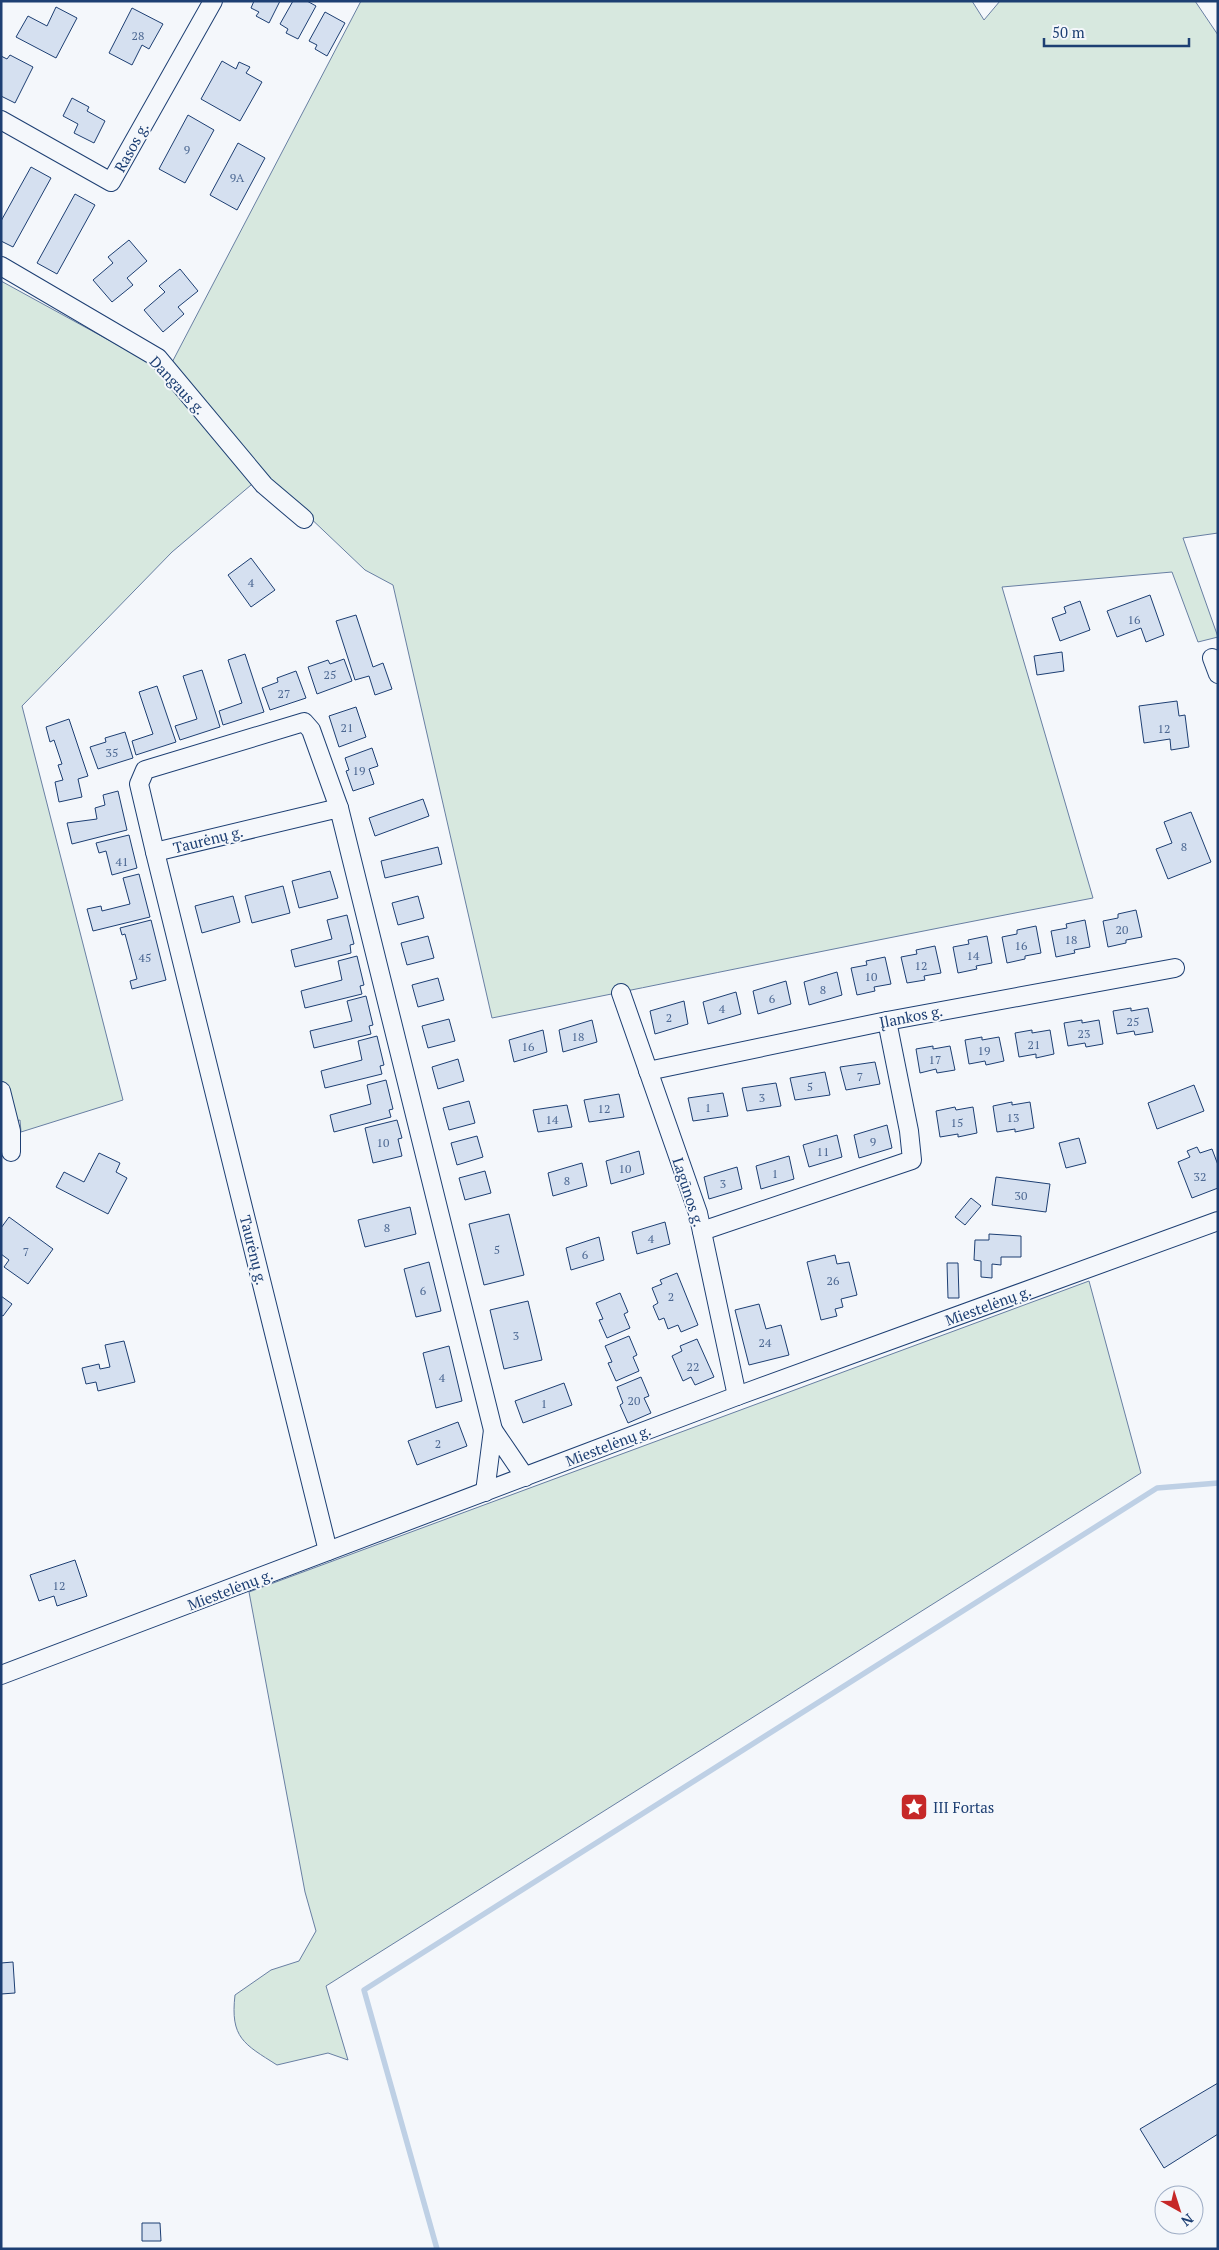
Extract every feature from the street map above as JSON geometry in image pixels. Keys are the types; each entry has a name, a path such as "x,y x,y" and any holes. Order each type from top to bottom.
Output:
{"street":[{"name":"Rasos g.","path":"1,120 111,182 212,1"},
{"name":"Dangaus g.","path":"1,266 158,358 264,485 304,519"},
{"path":"1212,658 1218,674"},
{"path":"155,852 139,784 145,770 304,722 311,730 339,808 493,1430 525,1477"},
{"name":"Taurėnų g.","path":"328,1551 155,852 339,808"},
{"name":"Įlankos g.","path":"648,1071 887,1021 1175,968"},
{"name":"Lagūnos g.","path":"621,993 698,1213 737,1396"},
{"path":"702,1231 912,1160 887,1021"},
{"path":"1,1091 11,1131 11,1152"},
{"name":"Miestelėnų g.","path":"1,1675 737,1396 1218,1221"},
{"path":"485,1492 493,1430"}],"shaded area":[{"path":"361,1 972,1 984,20 1000,1 1195,1 1218,35 1218,533 1183,538 1218,637 1198,642 1172,572 1002,587 1093,898 492,1018 393,585 365,570 264,474 172,552 22,706 123,1100 21,1132 20,1120 1,1125 1,281 167,372"},
{"path":"1089,1281 1141,1473 326,1986 348,2060 328,2053 277,2065 248,2045 237,2031 234,2009 235,1995 271,1970 299,1961 316,1931 305,1892 249,1592"}],"building":[{"path":"254,1 280,1 269,23 256,16 259,12 251,8"},
{"path":"293,1 307,1 316,6 298,39 286,33 288,29 280,24"},
{"path":"56,7 77,18 56,58 16,37 28,16 47,26"},
{"path":"132,8 163,24 149,49 142,45 132,65 109,53"},
{"path":"325,12 345,23 327,56 315,49 317,45 309,41"},
{"path":"10,55 33,67 15,103 1,96 1,56 7,59"},
{"path":"222,61 236,69 239,62 250,67 246,73 262,82 240,121 201,99"},
{"path":"72,98 89,107 87,111 105,121 94,143 74,133 78,124 63,116"},
{"path":"188,115 214,130 185,183 159,169"},
{"path":"238,143 265,158 237,210 210,195"},
{"path":"31,167 51,178 13,247 1,241 1,221"},
{"path":"75,194 95,205 57,274 37,263"},
{"path":"129,240 147,261 127,278 133,285 112,302 93,280 113,263 108,257"},
{"path":"180,269 198,291 178,307 184,314 163,332 144,310 165,292 159,286"},
{"path":"251,558 275,590 251,607 228,575"},
{"path":"1150,595 1164,635 1146,642 1141,628 1117,637 1107,611"},
{"path":"1080,601 1090,630 1060,641 1052,618 1066,613 1064,607"},
{"path":"356,615 373,667 383,663 392,689 375,695 369,676 355,680 336,621"},
{"path":"1062,652 1064,671 1037,675 1034,656"},
{"path":"245,654 264,712 223,725 219,711 242,703 228,660"},
{"path":"344,659 352,681 317,694 308,667 328,660 330,664"},
{"path":"202,670 220,727 180,740 175,726 197,719 183,676"},
{"path":"296,671 306,698 270,710 262,688 278,682 277,678"},
{"path":"157,686 176,742 136,755 132,741 153,734 139,692"},
{"path":"1177,701 1179,716 1185,715 1189,747 1171,750 1170,739 1144,743 1139,706"},
{"path":"356,707 366,737 339,747 329,716"},
{"path":"69,719 88,776 78,779 82,797 59,802 55,782 63,780 58,765 62,764 54,740 50,742 46,727"},
{"path":"125,732 133,758 98,769 90,747 106,742 105,738"},
{"path":"372,748 378,766 369,769 374,784 353,791 346,771 349,770 345,758"},
{"path":"118,791 127,830 72,844 67,823 97,819 95,808 105,805 103,795"},
{"path":"423,799 429,816 375,836 369,818"},
{"path":"1191,812 1211,862 1168,879 1156,849 1172,843 1164,822"},
{"path":"129,835 137,868 112,875 106,851 99,853 96,843"},
{"path":"438,847 442,864 385,878 381,861"},
{"path":"330,871 338,898 299,908 292,881"},
{"path":"139,874 150,917 93,931 87,909 101,906 102,911 130,904 123,878"},
{"path":"283,886 290,913 252,923 245,896"},
{"path":"233,896 240,922 202,933 195,906"},
{"path":"418,896 424,918 398,925 392,903"},
{"path":"1136,910 1142,937 1126,940 1126,943 1108,947 1103,921 1118,918 1118,914"},
{"path":"347,915 354,944 350,945 351,953 295,967 291,950 332,939 327,920"},
{"path":"151,920 166,980 132,989 130,981 137,979 125,934 122,935 120,928"},
{"path":"1085,920 1090,947 1074,950 1075,953 1056,957 1051,931 1067,928 1066,924"},
{"path":"1036,926 1041,953 1025,956 1025,959 1007,963 1002,937 1017,934 1017,930"},
{"path":"428,936 434,958 407,965 401,943"},
{"path":"987,936 992,963 976,966 977,969 958,973 953,947 969,944 968,940"},
{"path":"935,946 941,973 924,976 925,980 907,983 901,957 917,954 916,950"},
{"path":"357,956 364,985 360,986 362,994 305,1008 301,991 342,980 338,961"},
{"path":"885,957 891,984 874,987 875,991 857,995 851,968 867,965 866,961"},
{"path":"837,972 842,995 809,1005 804,982"},
{"path":"438,978 444,1000 418,1007 412,985"},
{"path":"786,981 791,1004 758,1014 753,991"},
{"path":"736,992 741,1014 708,1024 703,1002"},
{"path":"366,996 373,1025 369,1026 371,1034 314,1048 310,1031 352,1021 347,1001"},
{"path":"684,1001 688,1024 655,1034 650,1011"},
{"path":"1131,1008 1131,1011 1148,1008 1153,1032 1135,1035 1134,1031 1117,1034 1113,1011"},
{"path":"449,1019 455,1041 428,1048 422,1026"},
{"path":"592,1020 597,1042 563,1052 559,1030"},
{"path":"1082,1020 1082,1023 1099,1020 1103,1044 1086,1047 1085,1043 1068,1046 1064,1023"},
{"path":"543,1030 547,1052 514,1062 509,1040"},
{"path":"1032,1030 1032,1033 1050,1030 1054,1054 1036,1058 1036,1054 1019,1057 1015,1033"},
{"path":"377,1036 384,1065 380,1066 382,1074 325,1088 321,1071 362,1060 358,1041"},
{"path":"982,1037 982,1040 999,1037 1004,1061 986,1065 985,1061 969,1064 965,1040"},
{"path":"933,1046 933,1049 950,1046 955,1070 937,1073 936,1069 920,1073 916,1049"},
{"path":"458,1059 464,1081 438,1089 432,1067"},
{"path":"875,1062 880,1084 846,1090 840,1067"},
{"path":"825,1072 830,1095 795,1100 790,1078"},
{"path":"386,1080 393,1109 389,1110 391,1117 334,1132 330,1115 371,1104 367,1085"},
{"path":"776,1083 781,1106 747,1111 742,1088"},
{"path":"1194,1085 1204,1111 1157,1129 1148,1103"},
{"path":"723,1093 728,1116 693,1121 688,1098"},
{"path":"619,1094 624,1117 589,1122 584,1100"},
{"path":"469,1101 475,1123 449,1130 443,1108"},
{"path":"1012,1102 1012,1105 1030,1102 1034,1128 1015,1132 1015,1129 997,1132 993,1106"},
{"path":"567,1105 572,1127 538,1132 533,1110"},
{"path":"955,1107 956,1110 973,1107 977,1133 958,1137 958,1134 940,1137 936,1111"},
{"path":"397,1120 402,1138 398,1139 402,1156 373,1163 365,1128"},
{"path":"887,1125 892,1148 859,1158 854,1135"},
{"path":"837,1135 842,1157 809,1167 803,1145"},
{"path":"477,1136 483,1157 457,1165 451,1143"},
{"path":"1079,1138 1086,1163 1066,1168 1059,1143"},
{"path":"1197,1147 1200,1153 1212,1149 1218,1165 1218,1188 1192,1198 1178,1162 1190,1157 1187,1151"},
{"path":"639,1151 644,1174 611,1184 606,1161"},
{"path":"99,1153 120,1163 116,1172 127,1178 108,1214 56,1187 64,1172 84,1182"},
{"path":"789,1156 794,1179 761,1189 756,1166"},
{"path":"582,1163 587,1186 553,1196 548,1173"},
{"path":"737,1167 742,1189 709,1199 704,1177"},
{"path":"485,1171 491,1193 465,1200 459,1178"},
{"path":"996,1177 1050,1184 1046,1212 992,1205"},
{"path":"971,1198 981,1206 965,1225 955,1217"},
{"path":"410,1207 416,1234 365,1247 358,1220"},
{"path":"509,1214 524,1275 484,1285 469,1224"},
{"path":"9,1217 53,1249 28,1284 4,1267 9,1260 1,1254 1,1228"},
{"path":"665,1222 670,1244 637,1254 632,1232"},
{"path":"989,1234 1021,1236 1021,1257 1001,1257 1001,1265 992,1264 992,1278 981,1277 981,1261 974,1260 975,1240 989,1240"},
{"path":"599,1237 604,1260 571,1270 566,1248"},
{"path":"835,1255 837,1264 849,1262 857,1295 841,1299 843,1307 835,1309 837,1316 821,1320 807,1262"},
{"path":"429,1262 441,1311 416,1317 404,1269"},
{"path":"947,1263 958,1263 959,1298 948,1298"},
{"path":"677,1273 698,1325 681,1332 678,1325 668,1329 664,1318 659,1320 653,1306 658,1303 652,1288 662,1284 660,1280"},
{"path":"620,1293 628,1312 624,1314 630,1328 607,1338 599,1320 603,1319 596,1303"},
{"path":"1,1296 12,1304 3,1316 1,1315"},
{"path":"528,1301 542,1360 504,1369 490,1310"},
{"path":"759,1304 766,1329 781,1325 789,1355 749,1365 735,1310"},
{"path":"629,1336 637,1355 633,1357 639,1371 616,1381 608,1363 612,1362 605,1346"},
{"path":"697,1339 714,1377 695,1385 691,1377 683,1381 672,1356 682,1351 680,1346"},
{"path":"124,1341 135,1382 98,1391 96,1382 86,1384 82,1368 99,1364 100,1369 110,1367 105,1345"},
{"path":"449,1346 462,1401 436,1408 423,1353"},
{"path":"641,1377 649,1396 644,1398 651,1413 628,1423 620,1405 623,1403 617,1387"},
{"path":"564,1383 572,1405 523,1423 515,1401"},
{"path":"458,1422 467,1446 417,1465 408,1441"},
{"path":"75,1560 87,1596 57,1606 54,1596 39,1601 30,1575"},
{"path":"13,1962 15,1993 1,1994 1,1963"},
{"path":"1218,2083 1218,2134 1164,2168 1140,2129"},
{"path":"142,2223 160,2223 161,2241 142,2241"}],"waterway":[{"path":"437,2249 364,1990 1157,1488 1218,1483"}],"place":[{"name":"III Fortas","path":"914,1807"}]}
